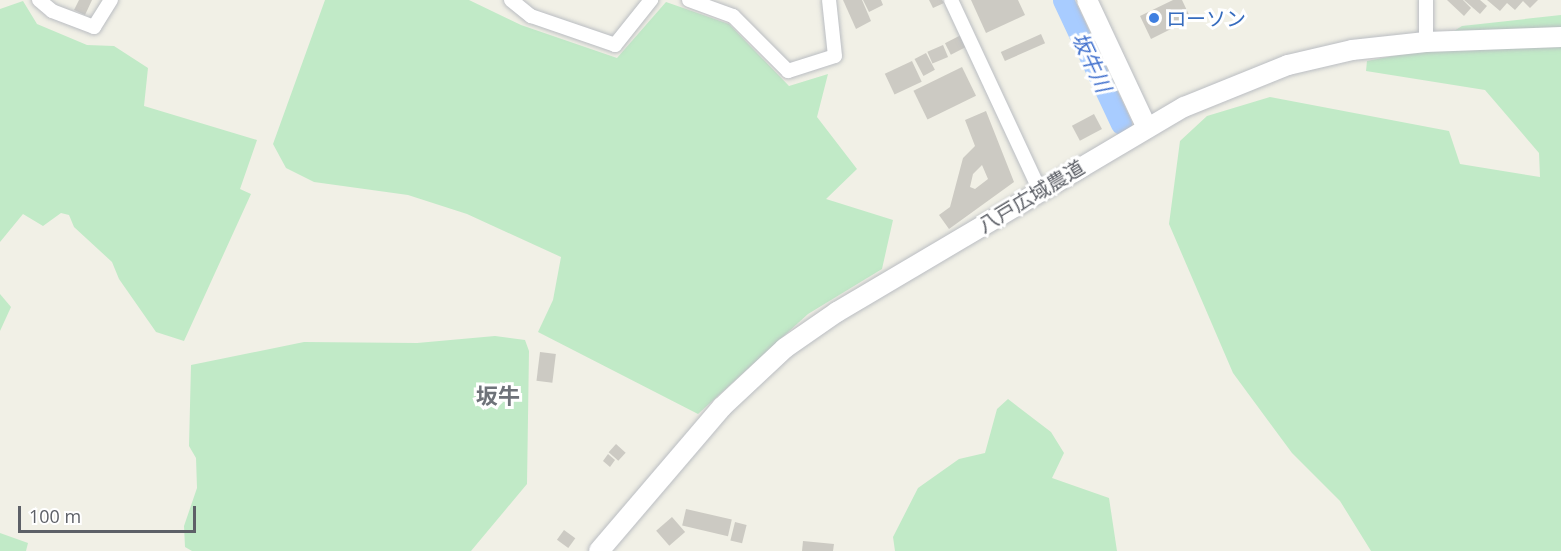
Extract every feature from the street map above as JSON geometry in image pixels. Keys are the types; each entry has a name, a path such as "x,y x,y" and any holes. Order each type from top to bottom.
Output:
{"street":[{"path":"39,0 52,11 94,27 111,0"},
{"path":"511,0 531,16 615,45 651,0"},
{"path":"689,0 733,16 788,71 836,56 829,0"},
{"path":"951,0 1040,191"},
{"path":"1087,0 1147,128"},
{"path":"1426,0 1426,42"},
{"name":"八戸広域農道","path":"599,551 722,407 784,348 1147,128 1227,87 1288,65 1352,50 1426,42 1561,37"}],"green space":[{"path":"325,0 469,0 521,25 617,58 666,2 729,24 789,86 828,74 817,117 857,169 826,199 893,220 882,269 808,314 698,414 538,332 553,300 561,257 467,214 408,195 314,182 286,168 273,144"},
{"path":"23,1 37,24 87,45 114,46 148,68 144,106 257,140 240,189 251,194 184,341 156,332 119,279 112,262 74,227 69,215 61,213 43,226 23,214 0,242 0,9"},
{"path":"1561,15 1561,551 1371,551 1340,501 1292,453 1233,373 1169,224 1180,141 1207,116 1270,97 1449,131 1460,164 1540,177 1539,153 1485,90 1366,71 1367,61 1424,50 1462,26"},
{"path":"0,294 11,307 0,331"},
{"path":"495,336 525,340 529,351 527,484 471,551 192,551 185,547 184,526 197,488 196,458 189,446 191,365 304,342 417,343"},
{"path":"1008,399 1051,432 1064,453 1052,478 1109,498 1117,551 895,551 893,537 918,488 959,459 985,453 997,409"},
{"path":"0,533 28,543 26,551 0,551"}],"building":[{"path":"79,0 92,0 85,15 74,10"},
{"path":"843,0 862,0 871,21 856,29"},
{"path":"863,0 881,0 883,5 869,12"},
{"path":"929,0 942,0 944,3 933,8"},
{"path":"971,0 1018,0 1025,15 986,33"},
{"path":"1173,0 1182,0 1191,19 1151,39 1140,16"},
{"path":"1447,0 1463,0 1471,8 1464,16"},
{"path":"1464,0 1480,0 1487,6 1480,14"},
{"path":"1487,0 1538,0 1530,8 1523,1 1515,10 1507,3 1500,11"},
{"path":"1041,34 1045,43 1005,61 1001,52"},
{"path":"961,35 967,47 951,55 945,43"},
{"path":"943,45 948,57 932,64 927,52"},
{"path":"926,53 935,70 923,76 915,59"},
{"path":"912,61 922,82 895,95 885,74"},
{"path":"962,67 976,96 927,119 913,91"},
{"path":"986,111 1014,182 949,229 939,215 950,207 963,158 975,146 965,120","holes":["982,165 988,179 975,189 970,187 973,174"]},
{"path":"1094,114 1102,129 1080,141 1072,126"},
{"path":"540,352 556,354 552,383 536,381"},
{"path":"616,444 626,453 618,461 609,452"},
{"path":"608,454 615,460 610,467 603,461"},
{"path":"686,509 732,520 728,536 682,526"},
{"path":"672,517 685,532 669,546 656,531"},
{"path":"735,522 747,525 742,543 730,540"},
{"path":"564,530 575,538 568,548 557,540"},
{"path":"803,541 834,544 833,551 802,551"}],"waterway":[{"name":"坂牛川","path":"1063,0 1121,124"}],"place":[{"name":"ローソン","path":"1154,18"}],"district":[{"name":"坂牛","path":"498,396"}]}
